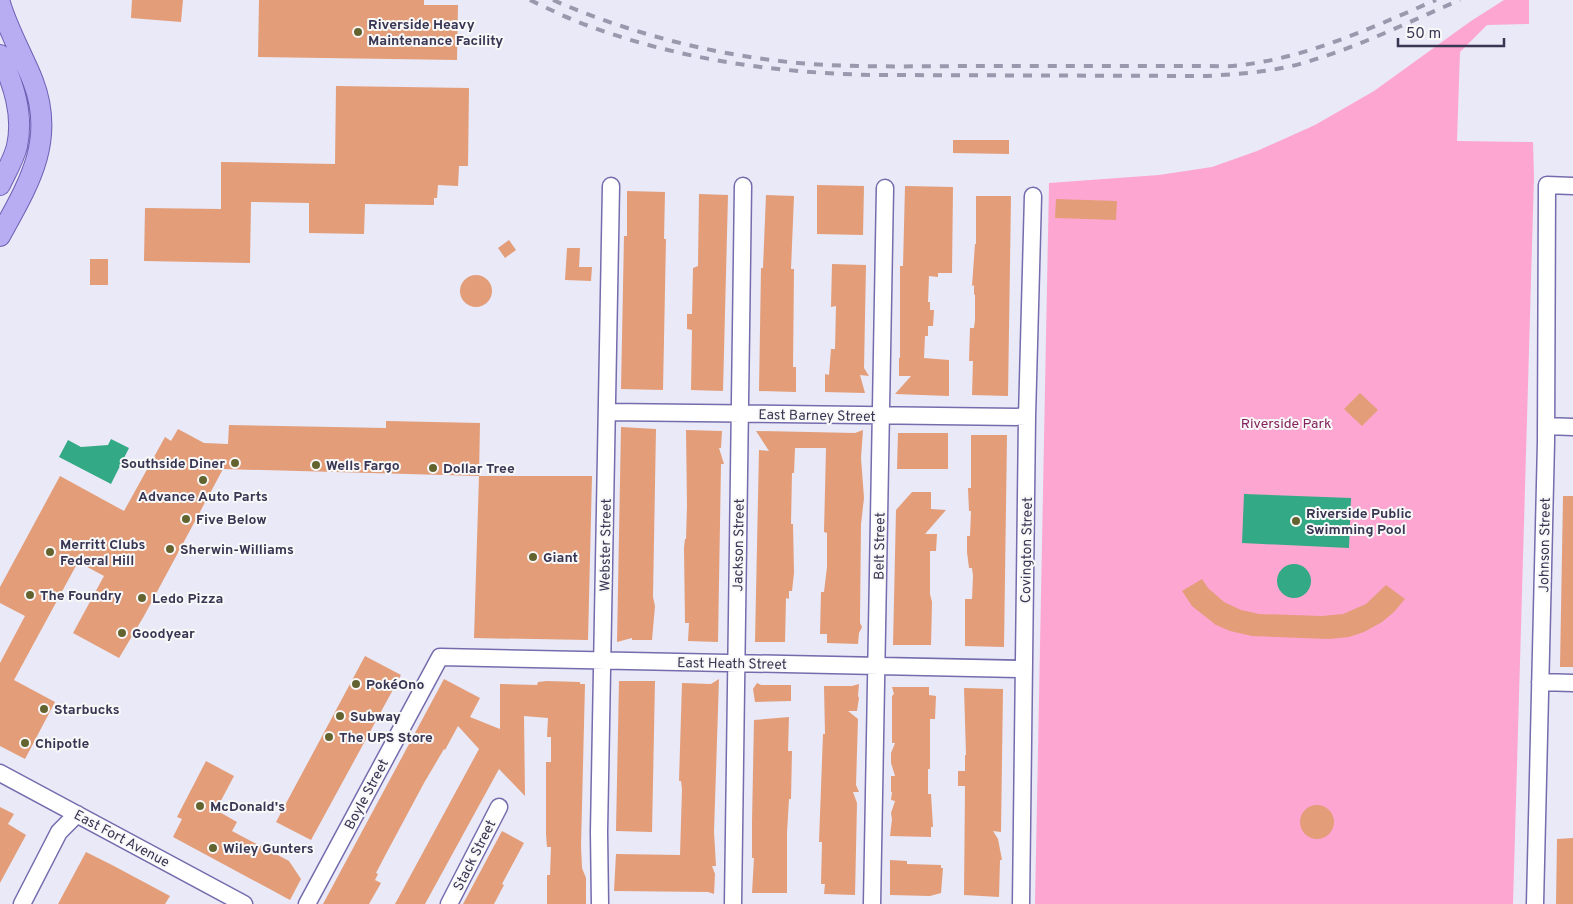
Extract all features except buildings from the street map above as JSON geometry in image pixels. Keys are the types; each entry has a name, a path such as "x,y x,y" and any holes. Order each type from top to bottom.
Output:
{"main road":[{"path":"0,2 33,83 42,113 42,130 40,150 33,172 0,236"},
{"path":"0,55 18,104 19,124 17,145 0,185"}],"street":[{"name":"Johnson Street","path":"1535,904 1546,426 1547,185 1573,186"},
{"name":"Webster Street","path":"600,904 599,832 611,186"},
{"name":"Jackson Street","path":"733,904 743,186"},
{"name":"Belt Street","path":"872,904 885,188"},
{"name":"Covington Street","path":"1021,904 1027,418 1033,196"},
{"name":"East Barney Street","path":"607,412 1027,418"},
{"path":"1546,426 1573,427"},
{"name":"East Heath Street","path":"440,657 1024,669"},
{"name":"Boyle Street","path":"307,904 440,657"},
{"path":"1540,682 1573,684"},
{"name":"East Fort Avenue","path":"0,773 244,904"},
{"name":"Stack Street","path":"449,904 499,806"},
{"path":"22,904 59,832 77,814"}],"green space":[{"name":"Riverside Park","path":"1504,0 1529,0 1529,24 1487,25 1460,52 1457,141 1533,142 1534,177 1513,904 1035,904 1049,183 1159,175 1212,167 1257,151 1315,125 1374,91 1471,21"}],"shaded area":[{"path":"111,439 129,448 111,484 59,457 68,440 81,447 108,445"},
{"name":"Riverside Public Swimming Pool","path":"1244,494 1351,498 1349,548 1242,543"},
{"path":"1294,564 1306,569 1311,581 1306,593 1294,598 1282,593 1277,581 1282,569"}],"railway":[{"path":"530,0 574,20 624,38 694,56 766,68 875,75 1207,76 1267,71 1323,57 1363,42 1460,0"},
{"path":"553,0 612,23 704,49 798,63 843,66 1237,66 1292,55 1341,40 1436,0"}],"place":[{"name":"Riverside Heavy Maintenance Facility","path":"358,32"},
{"name":"Southside Diner","path":"235,463"},
{"name":"Wells Fargo","path":"316,465"},
{"name":"Dollar Tree","path":"433,468"},
{"name":"Advance Auto Parts","path":"203,480"},
{"name":"Five Below","path":"186,519"},
{"name":"Riverside Public Swimming Pool","path":"1296,521"},
{"name":"Sherwin-Williams","path":"170,549"},
{"name":"Merritt Clubs Federal Hill","path":"50,552"},
{"name":"Giant","path":"533,557"},
{"name":"The Foundry","path":"30,595"},
{"name":"Ledo Pizza","path":"142,598"},
{"name":"Goodyear","path":"122,633"},
{"name":"PokéOno","path":"356,684"},
{"name":"Starbucks","path":"44,709"},
{"name":"Subway","path":"340,716"},
{"name":"The UPS Store","path":"329,737"},
{"name":"Chipotle","path":"25,743"},
{"name":"McDonald's","path":"200,806"},
{"name":"Wiley Gunters","path":"213,848"}]}
